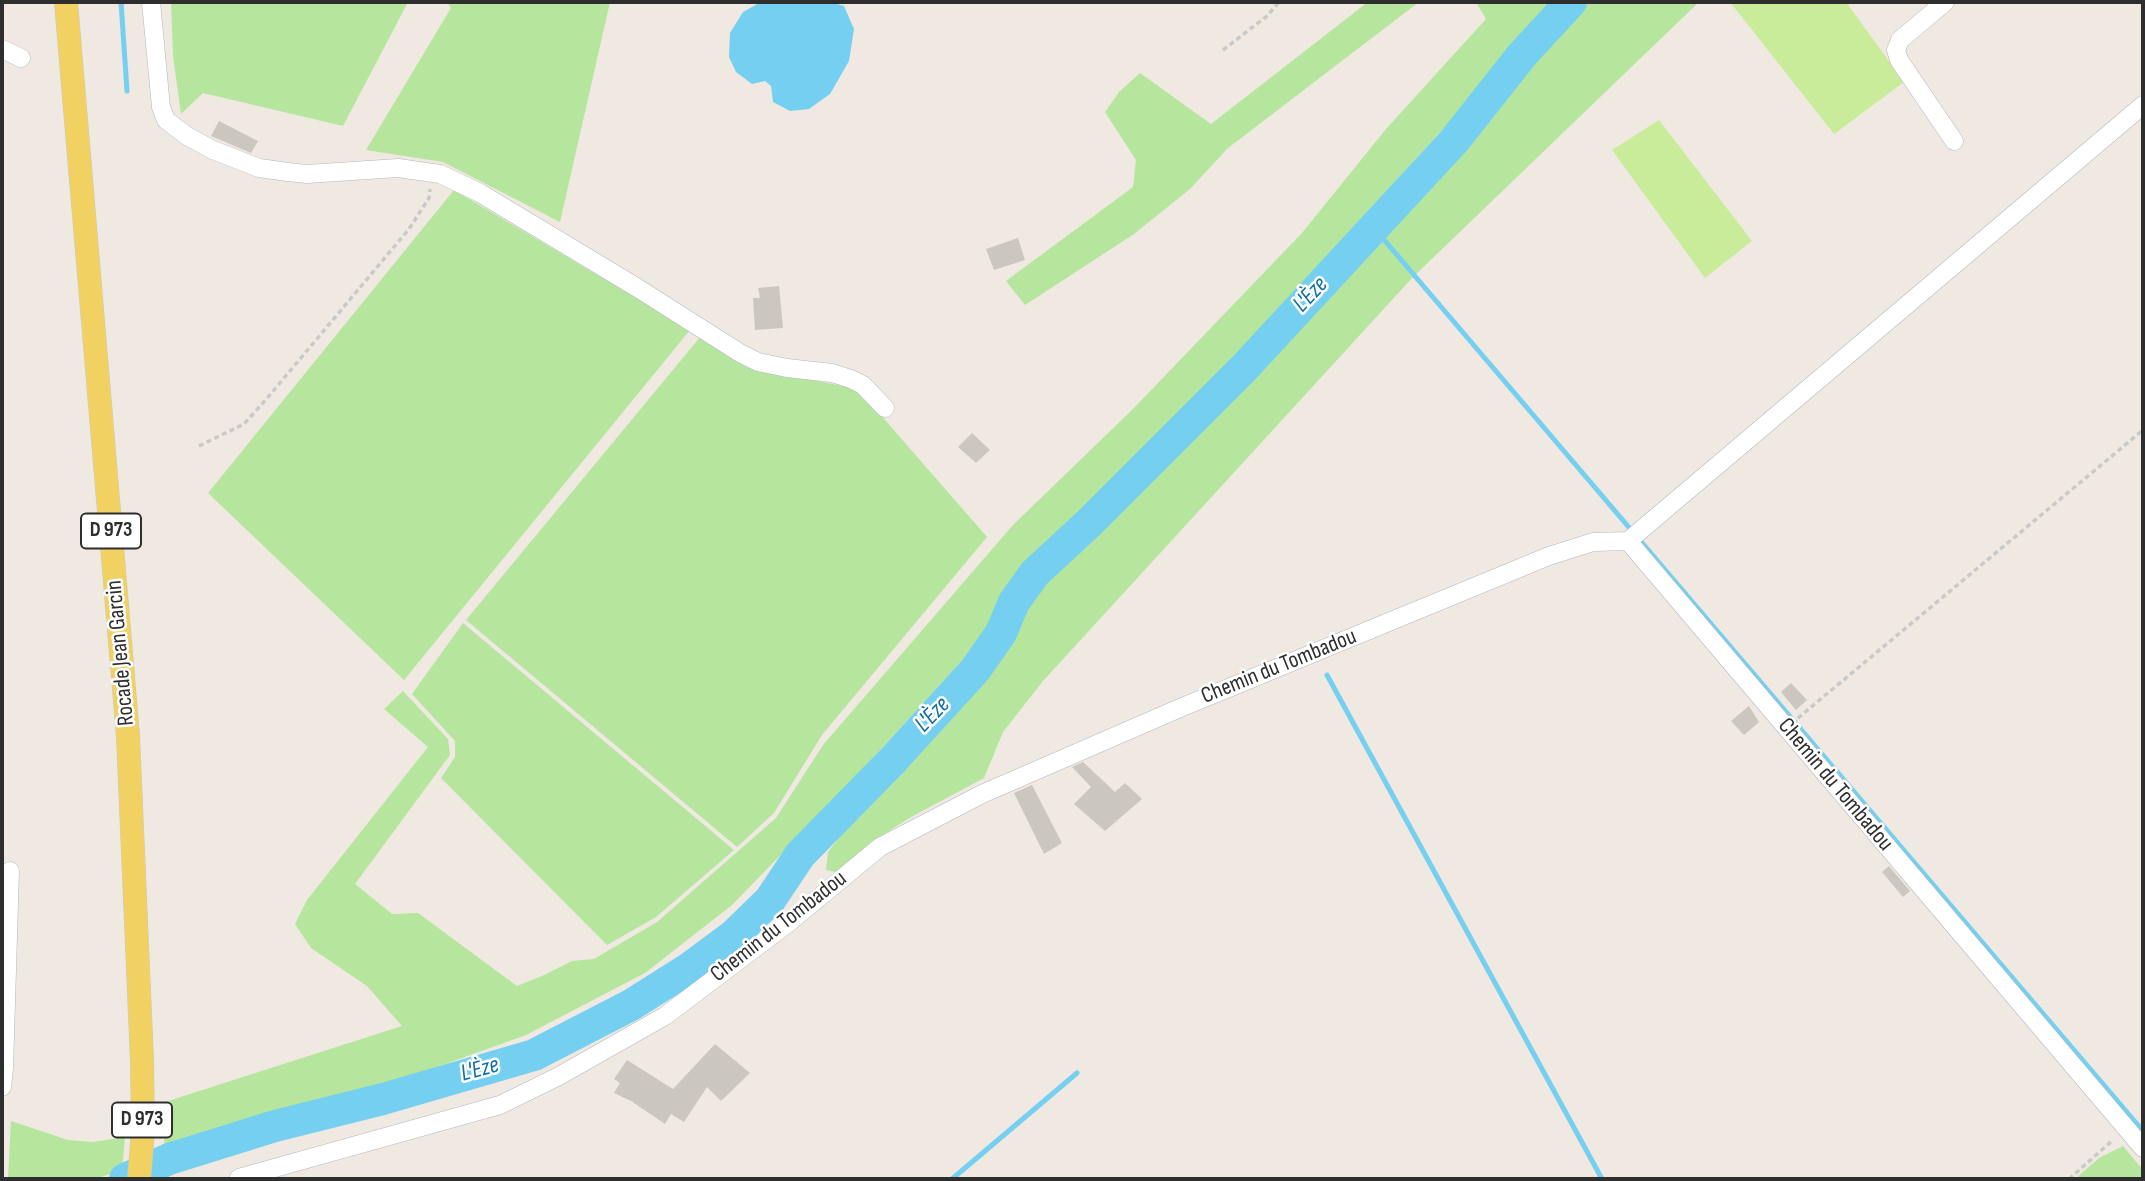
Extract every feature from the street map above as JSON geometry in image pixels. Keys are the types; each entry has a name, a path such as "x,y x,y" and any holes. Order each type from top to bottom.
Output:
{"main road":[{"name":"Rocade Jean Garcin","path":"66,2 128,736 142,1061 143,1131 139,1179"}],"street":[{"path":"151,2 161,107 166,120 187,136 213,150 259,168 307,174 379,167 426,171 480,193 636,286 740,353 758,362 832,373 851,379 863,385 885,408"},
{"path":"1945,2 1900,40 1896,50 1899,60 1954,141"},
{"path":"2,48 21,58"},
{"path":"1628,541 2143,105"},
{"name":"Chemin du Tombadou","path":"239,1178 500,1105 559,1076 665,1016 787,924 880,847 982,794 1180,708 1549,556 1593,542 1628,541 2143,1148"},
{"path":"2,1087 5,1068 10,871"}],"path":[{"path":"1223,50 1266,16 1279,2"},
{"path":"199,446 244,424 409,229 429,198 431,185 426,171"},
{"path":"1786,728 2143,430"},
{"path":"2069,1179 2126,1127"}],"green space":[{"path":"171,2 408,2 343,126 203,93 181,114 173,56"},
{"path":"447,2 610,2 560,222 443,162 366,150 451,8"},
{"path":"1368,2 1419,2 1228,148 1190,189 1134,234 1025,305 1006,281 1133,187 1136,160 1105,112 1119,92 1140,73 1211,124"},
{"path":"1476,2 1560,2 1079,525 1027,575 961,662 838,796 732,905 645,973 526,1035 362,1094 202,1144 164,1152 165,1102 402,1026 367,986 311,948 295,924 307,900 428,747 384,709 403,691 448,739 450,755 355,884 392,914 418,913 517,986 572,961 594,959 657,922 776,818 823,745 1013,525 1134,408 1302,233 1386,129 1486,19"},
{"path":"1588,2 1699,2 1413,277 1043,681 1003,732 984,778 911,817 873,841 836,872 826,870 828,852 858,813 1003,651 1024,600 1041,574 1151,472 1262,361 1464,144"},
{"path":"1730,2 1846,2 1904,82 1834,134"},
{"path":"1659,120 1752,241 1705,278 1612,150"},
{"path":"454,190 690,330 404,680 208,493"},
{"path":"701,336 746,367 858,389 987,537 822,735 774,813 737,847 466,620"},
{"path":"463,623 734,850 656,917 607,945 441,778 455,757 455,741 412,694"},
{"path":"11,1121 68,1140 93,1142 125,1137 122,1170 95,1179 8,1179"},
{"path":"2123,1146 2143,1170 2143,1179 2075,1179 2099,1158"}],"water":[{"path":"761,2 830,2 844,6 854,29 849,61 830,94 809,109 790,111 773,102 771,86 765,81 752,84 736,72 729,57 730,33 743,12"}],"building":[{"path":"219,121 258,141 251,153 211,136"},
{"path":"1018,238 1025,260 994,270 986,249"},
{"path":"779,286 783,328 755,330 753,298 760,298 758,288"},
{"path":"972,433 990,450 976,463 958,447"},
{"path":"1791,683 1807,700 1796,710 1781,692"},
{"path":"1749,706 1759,722 1744,735 1731,721"},
{"path":"1083,762 1115,792 1125,783 1142,799 1105,831 1074,804 1091,787 1072,767"},
{"path":"1032,785 1062,843 1044,854 1014,793"},
{"path":"1889,866 1910,891 1903,897 1882,872"},
{"path":"715,1044 750,1073 721,1101 707,1087 684,1122 671,1114 665,1124 614,1093 620,1083 614,1079 627,1060 673,1089"}],"waterway":[{"path":"121,2 127,91"},
{"name":"L'Èze","path":"125,1179 169,1159 275,1126 383,1099 534,1055 631,1005 688,969 734,935 770,900 800,855 893,760 975,670 1001,633 1014,602 1035,573 1090,522 1244,368 1454,141 1522,55 1571,2"},
{"path":"1374,228 2143,1131"},
{"path":"1327,675 1602,1179"},
{"path":"952,1179 1077,1073"}]}
